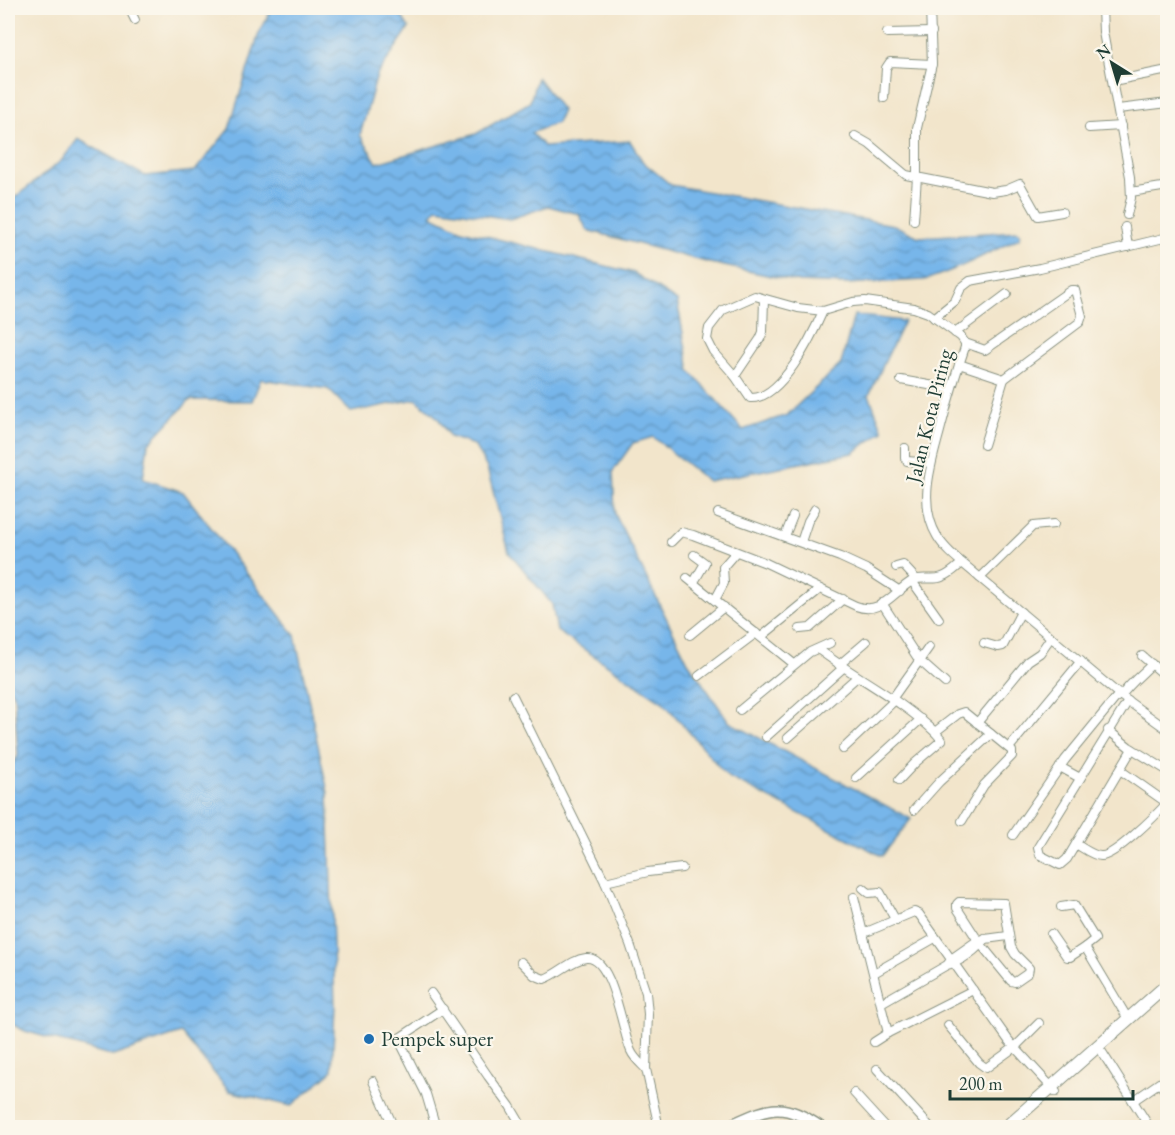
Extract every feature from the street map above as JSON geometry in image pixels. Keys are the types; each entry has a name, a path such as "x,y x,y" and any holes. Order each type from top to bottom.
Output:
{"highway":[{"path":"1005,1128 1075,1070 1167,984"},
{"path":"1075,1070 1102,1052 1167,992"},
{"path":"1017,1128 1053,1089"}],"main road":[{"path":"724,1128 759,1113 783,1109 797,1112 822,1128"}],"street":[{"path":"129,8 135,20"},
{"path":"914,220 917,128 932,64 930,8"},
{"path":"1102,8 1103,32 1131,192 1127,215"},
{"path":"886,33 932,32"},
{"path":"884,98 886,68 890,62 932,64"},
{"path":"1113,81 1167,70"},
{"path":"1118,109 1167,103"},
{"path":"1089,128 1121,126"},
{"path":"855,136 869,144 903,174 992,192 1006,190 1020,183 1038,216 1062,212"},
{"path":"1131,192 1167,186"},
{"path":"1125,227 1128,247"},
{"path":"934,318 955,301 961,288 970,281 1040,268 1167,237"},
{"path":"965,343 985,350 1071,290 1075,290 1082,315 1078,325 1004,379 984,445"},
{"path":"956,333 1007,294"},
{"path":"735,376 763,332 760,298 723,310 706,335 713,351 751,399 775,387 787,374 808,342 823,311"},
{"name":"Jalan Kota Piring","path":"760,298 798,308 823,311 853,302 879,301 914,308 956,333 965,343 931,463 927,485 931,525 938,539 962,563 1122,697 1167,730"},
{"path":"959,364 1004,379"},
{"path":"901,380 951,389"},
{"path":"905,448 907,461 931,463"},
{"path":"801,542 815,509"},
{"path":"718,513 756,529 801,542 866,569 900,591"},
{"path":"785,536 793,516"},
{"path":"980,578 1031,527 1037,524 1054,524"},
{"path":"671,542 681,532 766,563 862,608 870,609 891,599 914,580 941,578 962,563"},
{"path":"716,600 724,583 723,567 736,552"},
{"path":"694,555 705,563 691,580 794,664"},
{"path":"896,567 903,565 939,619"},
{"path":"699,676 820,589"},
{"path":"800,629 810,628 843,599"},
{"path":"882,603 919,660 945,683"},
{"path":"690,635 724,607"},
{"path":"984,643 998,647 1004,645 1021,612"},
{"path":"977,723 1028,661 1040,653 1052,637"},
{"path":"766,737 866,642"},
{"path":"740,710 810,652 830,643"},
{"path":"843,749 893,700 929,647"},
{"path":"818,649 921,719 942,740 899,780"},
{"path":"1142,656 1167,678"},
{"path":"1009,748 1081,661"},
{"path":"1132,749 1067,859 1060,865 1040,855 1038,850 1108,730 1122,697 1132,680 1152,664"},
{"path":"788,738 857,677"},
{"path":"513,696 605,882 630,944 646,993 648,1014 646,1069 659,1128"},
{"path":"1013,835 1060,767 1122,697"},
{"path":"935,732 962,712 1012,751 1011,756 984,785 962,821"},
{"path":"856,778 921,719"},
{"path":"1108,730 1132,749 1167,771"},
{"path":"914,810 939,782 991,734"},
{"path":"1060,767 1080,778"},
{"path":"1076,844 1097,856 1105,856 1122,844 1167,803 1120,770"},
{"path":"605,882 642,873 682,868"},
{"path":"863,888 869,893 880,892 896,921"},
{"path":"854,897 888,1033"},
{"path":"959,902 1003,902 1006,905 1008,936 1013,952 1030,971 1015,982 1007,977 957,905 959,902"},
{"path":"1052,934 1067,957 1085,947 1095,937 1074,905 1061,907"},
{"path":"864,933 918,912 951,963 1015,1047 1053,1089"},
{"path":"881,1003 951,963 981,941 1008,936"},
{"path":"874,973 935,938"},
{"path":"1085,947 1128,1019"},
{"path":"520,962 534,975 544,979 581,959 591,958 597,961 617,1001 631,1050 646,1069"},
{"path":"874,1041 973,990"},
{"path":"431,993 523,1128"},
{"path":"436,1128 426,1094 399,1040 443,1009"},
{"path":"948,1025 984,1068 1015,1047 1040,1023"},
{"path":"1102,1052 1150,1128"},
{"path":"877,1070 931,1128"},
{"path":"373,1082 394,1128"},
{"path":"1133,1101 1159,1083 1167,1094"},
{"path":"854,1093 885,1128"}],"water":[{"path":"272,8 399,8 397,9 409,28 377,75 360,135 377,163 476,134 530,102 537,77 562,110 557,123 531,133 545,147 630,141 643,162 671,185 894,225 919,237 1018,231 1021,234 1019,238 973,261 924,280 845,284 799,282 706,262 587,230 579,214 548,206 510,219 437,208 431,215 462,230 634,273 677,301 690,371 743,430 787,415 841,364 854,315 904,321 869,395 883,431 853,453 708,481 653,437 633,443 613,471 615,514 688,662 729,722 911,819 882,856 728,777 664,703 557,631 552,604 509,552 487,468 474,445 450,437 438,418 416,399 351,412 328,389 261,379 252,401 190,400 148,444 143,479 183,492 295,635 328,793 335,1005 332,1071 291,1106 229,1091 181,1033 113,1056 25,1031 8,1022 8,771 18,756 14,694 8,687 8,255 16,249 17,229 8,225 8,203 62,160 78,139 145,176 195,171 229,129 259,33"}],"place":[{"name":"Pempek super","path":"369,1039"}]}
